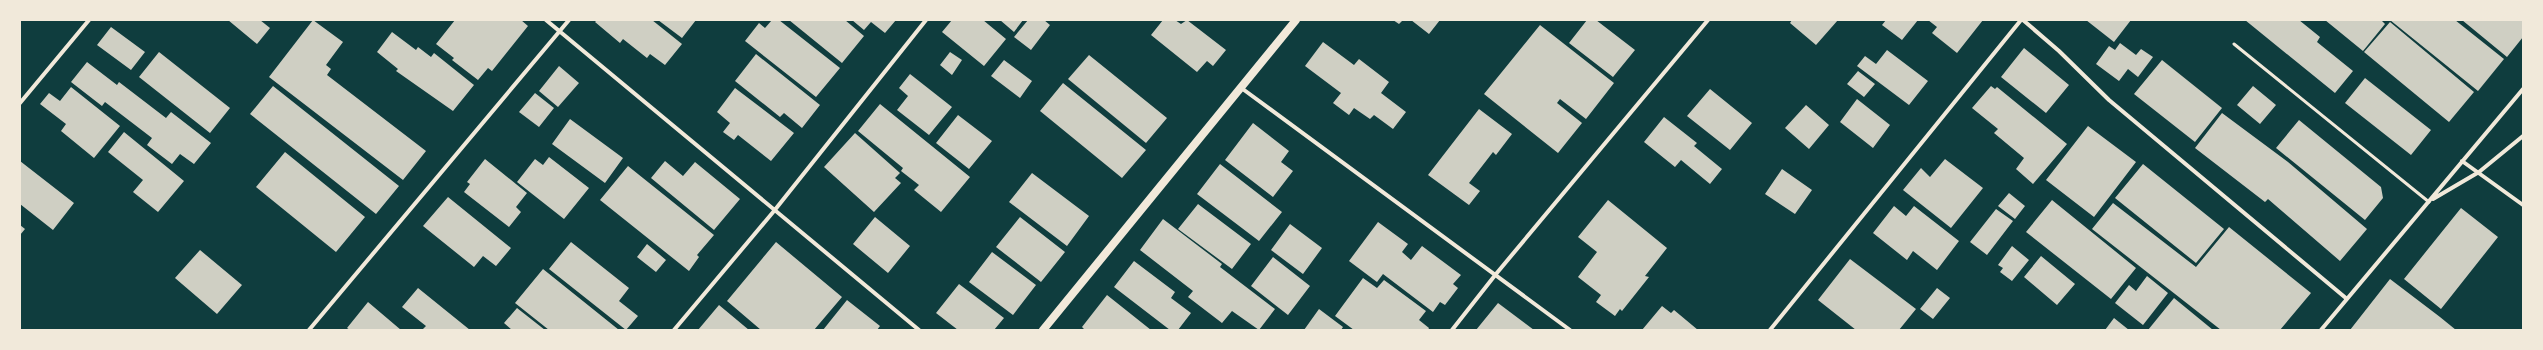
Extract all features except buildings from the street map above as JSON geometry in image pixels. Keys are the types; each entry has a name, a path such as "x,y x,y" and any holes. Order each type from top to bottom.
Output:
{"main road":[{"path":"1043,330 1296,20"}],"street":[{"path":"20,103 89,20"},
{"path":"546,20 919,330"},
{"path":"309,330 569,20"},
{"path":"674,330 774,211 926,20"},
{"path":"1452,330 1496,274 1708,20"},
{"path":"1770,330 2022,20 2059,51 2109,100 2347,300"},
{"path":"1240,87 1496,274 1570,330"},
{"path":"2321,330 2523,89"},
{"path":"2429,202 2479,172 2523,136"},
{"path":"2462,161 2523,205"}],"lane":[{"path":"2234,44 2429,202"}]}
